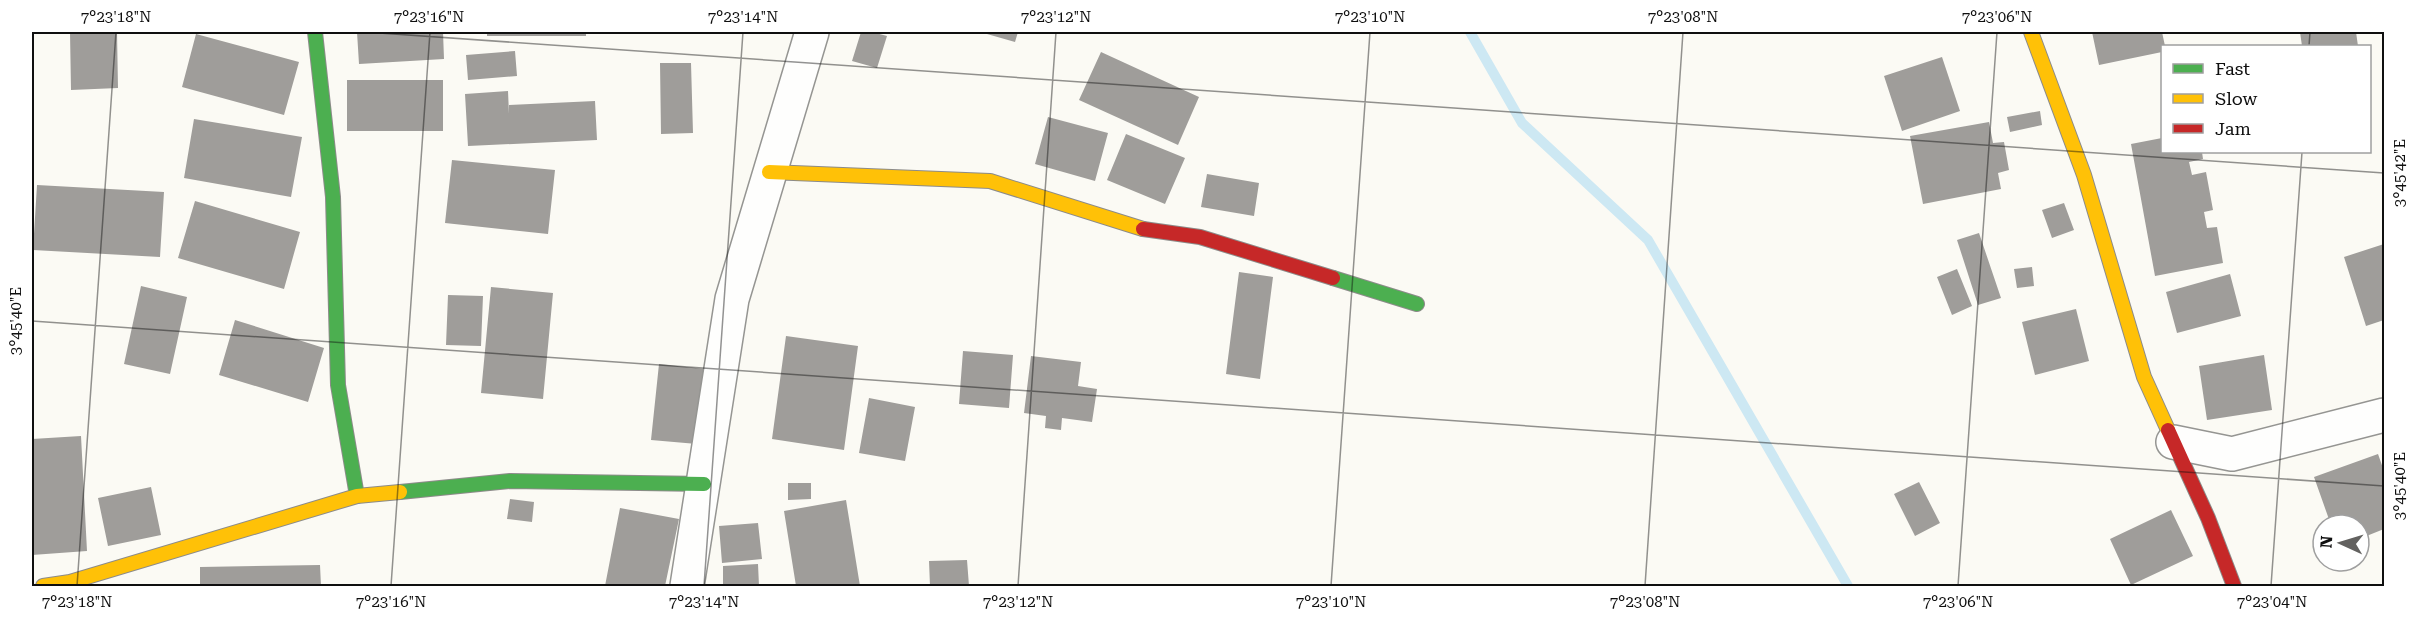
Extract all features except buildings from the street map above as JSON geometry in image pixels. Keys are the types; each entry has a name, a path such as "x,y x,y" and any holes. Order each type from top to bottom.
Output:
{"street":[{"path":"315,32 333,197 338,385 357,496"},
{"path":"687,586 732,299 812,32"},
{"path":"2031,32 2084,175 2144,376 2194,488 2234,586"},
{"path":"769,172 990,181 1146,230 1200,237 1417,304"},
{"path":"2174,442 2232,454 2385,415"},
{"path":"2194,488 2232,454"},
{"path":"42,586 70,582 357,496 510,481 704,484"}],"waterway":[{"path":"1470,32 1522,123 1648,240 1848,586"}],"traffic: fast":[{"path":"315,32 333,197 338,385 357,496"},
{"path":"1333,278 1417,304"},
{"path":"400,492 510,481 704,484"}],"traffic: slow":[{"path":"2031,32 2084,175 2144,377 2168,430"},
{"path":"769,172 990,181 1143,229"},
{"path":"43,586 70,582 357,496 400,492"}],"traffic: jam":[{"path":"1143,229 1200,237 1333,278"},
{"path":"2168,430 2208,518 2234,586"}]}
